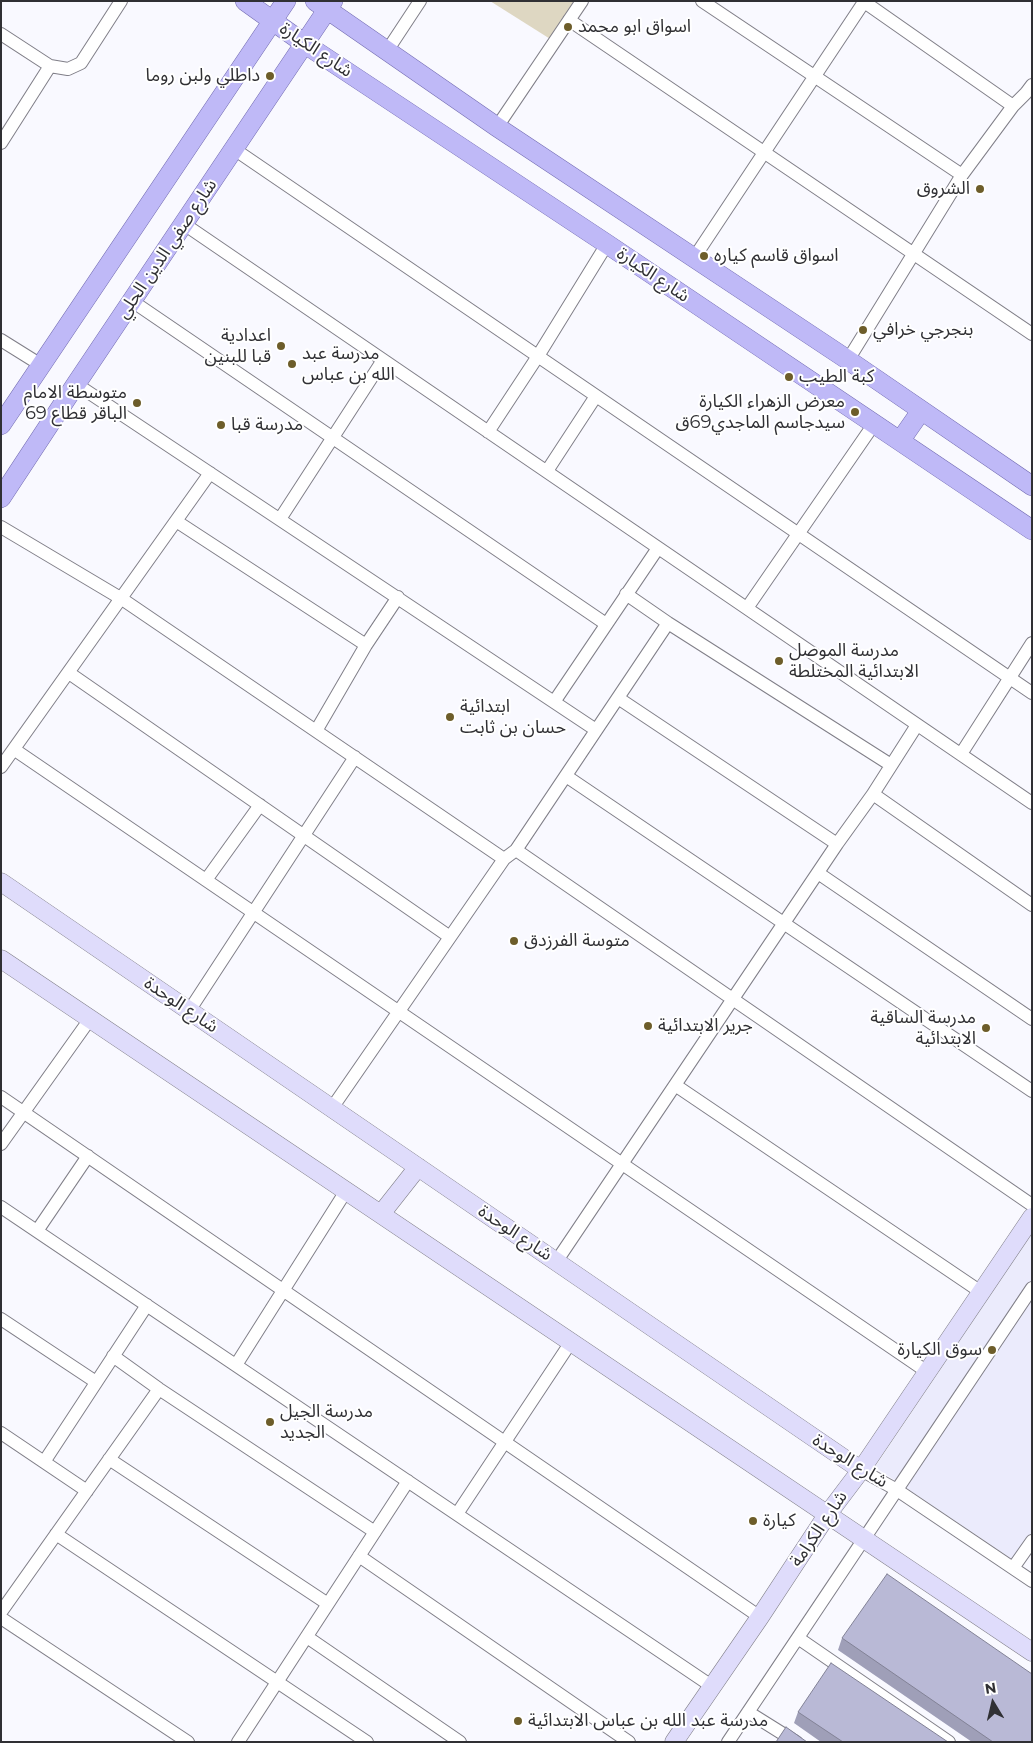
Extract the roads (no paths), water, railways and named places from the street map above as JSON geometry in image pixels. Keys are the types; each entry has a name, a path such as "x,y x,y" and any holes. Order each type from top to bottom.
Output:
{"main road":[{"name":"شارع الكيارة","path":"245,1 305,44 1032,530"},
{"path":"1,425 286,1"},
{"name":"شارع الكيارة","path":"325,4 387,51 497,127 848,360 921,412 1032,486"},
{"name":"شارع صفي الدين الحلي","path":"1,498 305,44 325,4"},
{"path":"900,442 921,412"}],"street":[{"path":"1,34 50,66 68,69 81,63 121,1"},
{"path":"387,51 420,1"},
{"path":"497,127 582,1"},
{"path":"702,1 962,175"},
{"path":"694,258 864,2 1013,106"},
{"path":"570,20 1032,334"},
{"path":"1,143 50,66"},
{"path":"848,360 962,175 1013,106 1030,91"},
{"path":"234,149 1032,693"},
{"path":"184,224 1032,803"},
{"path":"488,432 538,356 606,244"},
{"path":"132,301 606,624"},
{"path":"1,340 41,365"},
{"path":"280,520 383,360"},
{"path":"76,384 596,730"},
{"path":"546,471 596,396"},
{"path":"747,608 874,424"},
{"path":"1,767 15,750 210,473"},
{"path":"176,521 366,645"},
{"path":"1,527 122,599 504,859"},
{"path":"554,702 658,548"},
{"path":"626,594 668,623 891,765"},
{"path":"316,731 366,645 398,597"},
{"path":"332,1108 504,859 516,850 668,623"},
{"path":"960,754 1032,643"},
{"path":"69,673 450,937"},
{"path":"618,698 837,844"},
{"path":"556,1262 837,844 873,794 917,725"},
{"path":"15,750 926,1372"},
{"path":"189,1011 355,757"},
{"path":"566,776 1032,1091"},
{"path":"873,794 1032,905"},
{"path":"206,880 260,805"},
{"path":"516,850 1032,1205"},
{"path":"818,873 1032,1019"},
{"name":"شارع الوحدة","path":"1,882 861,1470 897,1490 1032,1580"},
{"path":"1,959 1032,1652"},
{"path":"1,1144 90,1019"},
{"path":"675,1085 981,1292"},
{"path":"1,1097 760,1617"},
{"path":"37,1231 88,1156"},
{"path":"381,1214 418,1167"},
{"path":"236,1366 346,1191"},
{"path":"1,1207 713,1687"},
{"name":"شارع الكرامة","path":"674,1742 760,1617 827,1514 861,1470 1032,1217"},
{"path":"728,1742 1032,1288"},
{"path":"44,1462 147,1305"},
{"path":"1,1319 96,1382"},
{"path":"457,1514 572,1342"},
{"path":"113,1356 159,1389 374,1532"},
{"path":"1,1612 159,1389"},
{"path":"1,1433 87,1491"},
{"path":"109,1459 328,1604"},
{"path":"238,1742 408,1481"},
{"path":"56,1534 367,1742"},
{"path":"1013,1568 1032,1541"},
{"path":"359,1556 630,1742"},
{"path":"1,1618 188,1742"},
{"path":"306,1637 460,1742"},
{"path":"798,1638 949,1742"},
{"path":"748,1712 796,1742"}],"place":[{"name":"اسواق ابو محمد","path":"568,27"},
{"name":"داطلي ولبن روما","path":"270,76"},
{"name":"الشروق","path":"980,189"},
{"name":"اسواق قاسم كياره","path":"704,256"},
{"name":"بنجرجي خرافي","path":"863,330"},
{"name":"اعدادية قبا للبنين","path":"281,346"},
{"name":"مدرسة عبد الله بن عباس","path":"292,364"},
{"name":"كبة الطيب","path":"789,377"},
{"name":"متوسطة الامام الباقر قطاع 69","path":"137,403"},
{"name":"معرض الزهراء الكيارة سيدجاسم الماجدي69ق","path":"855,412"},
{"name":"مدرسة قبا","path":"221,425"},
{"name":"مدرسة الموصل الابتدائية المختلطة","path":"779,661"},
{"name":"ابتدائية حسان بن ثابت","path":"450,717"},
{"name":"متوسة الفرزدق","path":"514,941"},
{"name":"جرير الابتدائية","path":"648,1026"},
{"name":"مدرسة الساقية الابتدائية","path":"986,1028"},
{"name":"سوق الكيارة","path":"992,1350"},
{"name":"مدرسة الجيل الجديد","path":"270,1422"},
{"name":"كيارة","path":"753,1521"},
{"name":"مدرسة عبد الله بن عباس الابتدائية","path":"518,1721"}]}
